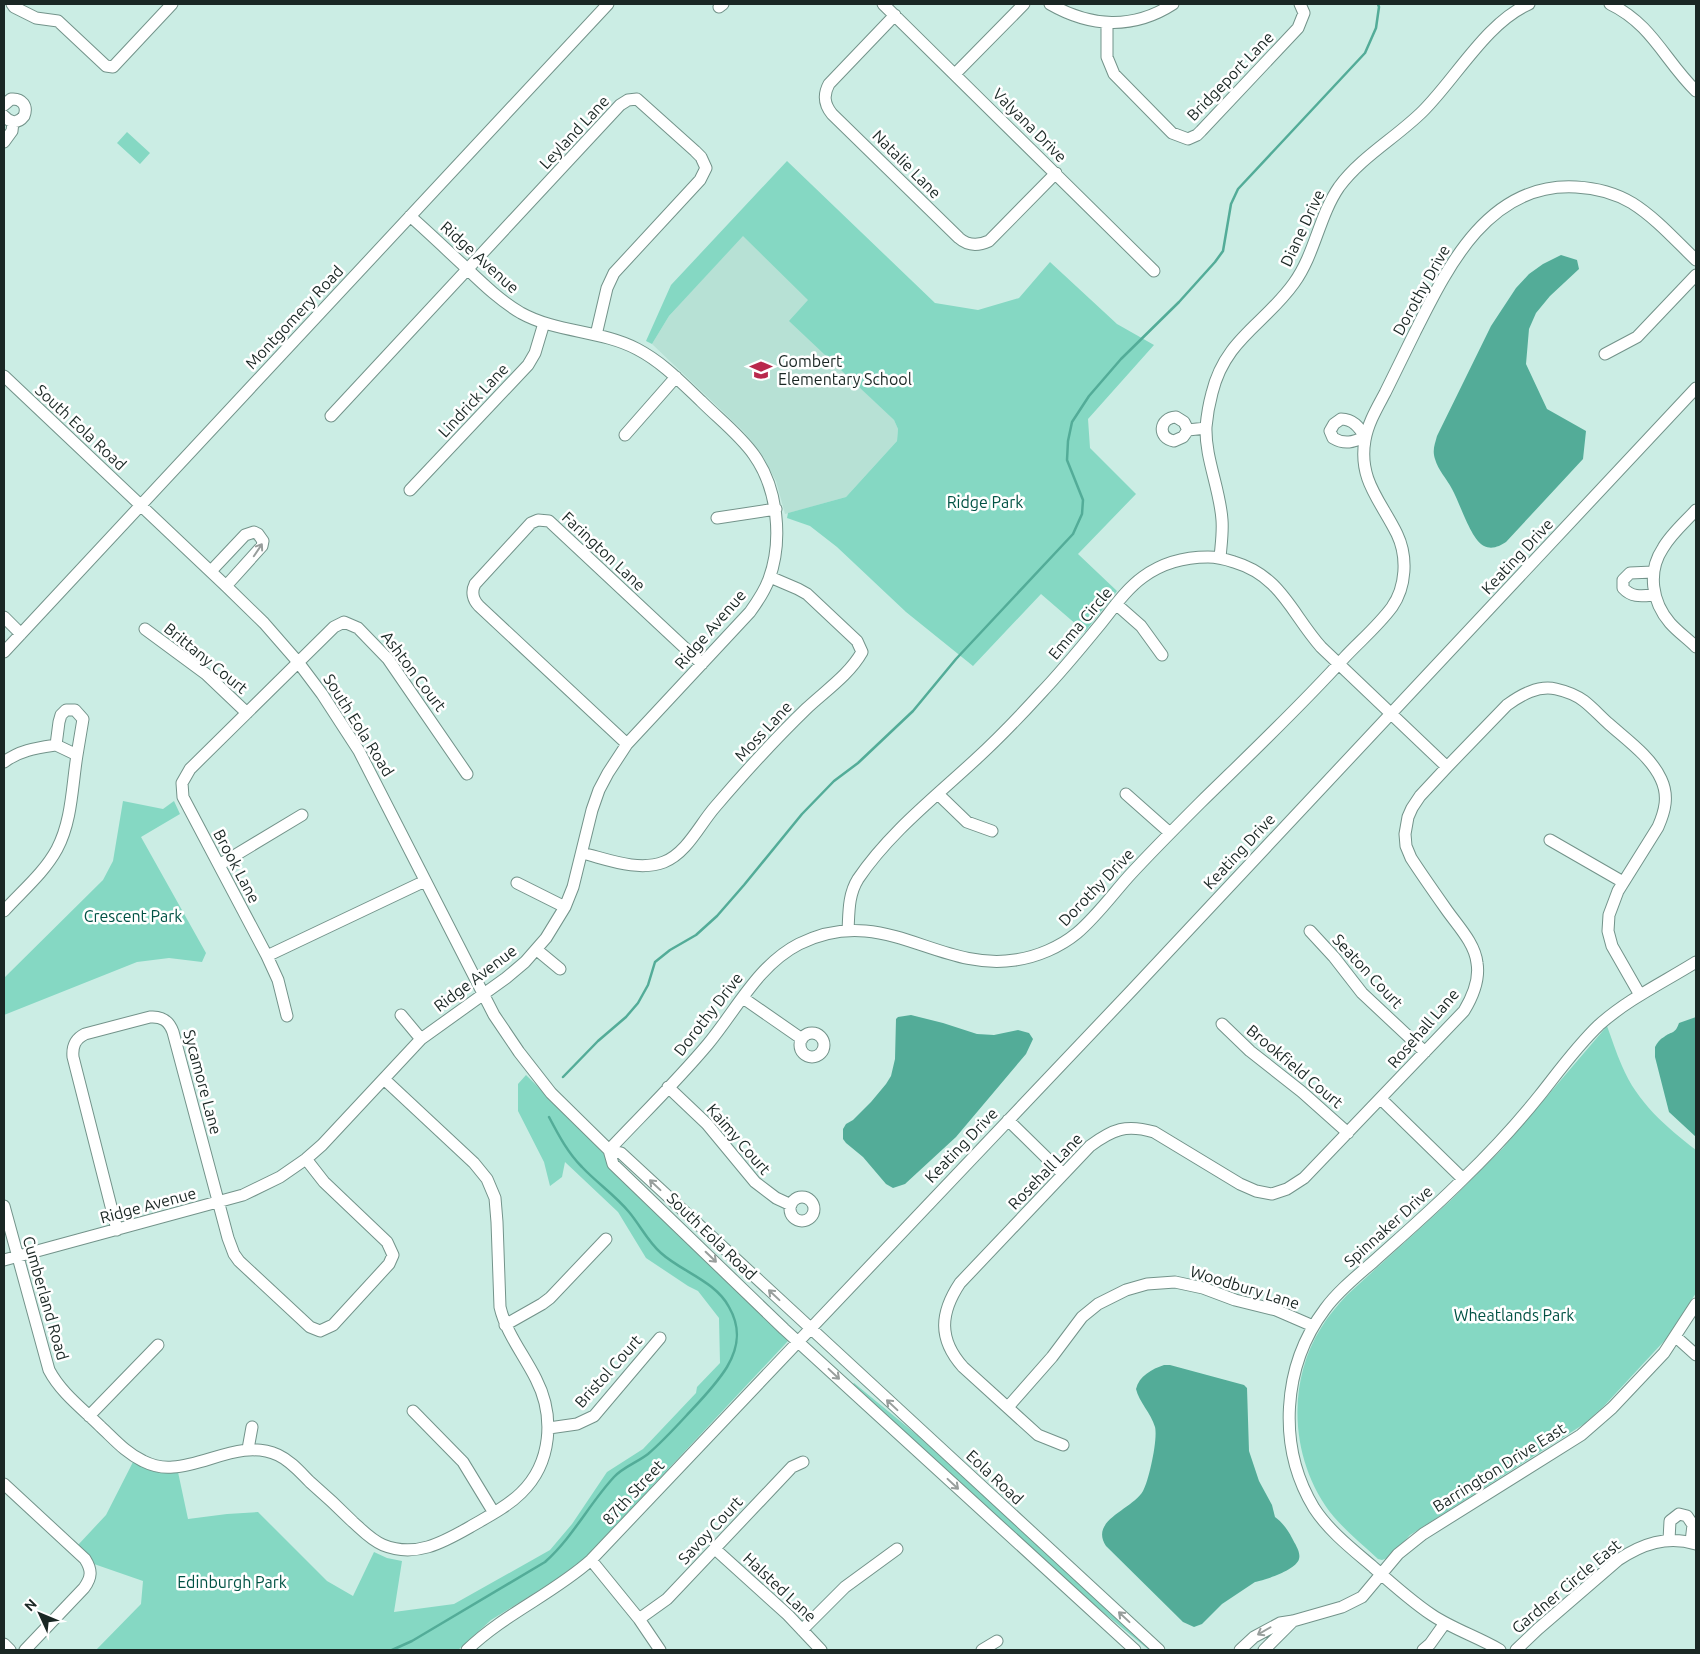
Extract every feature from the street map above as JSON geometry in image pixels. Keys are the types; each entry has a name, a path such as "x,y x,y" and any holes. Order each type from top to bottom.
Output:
{"street":[{"path":"12,4 14,7 36,18 58,21 106,66 113,66 172,4"},
{"name":"Montgomery Road","path":"4,652 608,4"},
{"name":"Valyana Drive","path":"882,4 1154,271"},
{"path":"955,74 1024,4"},
{"path":"1050,4 1079,18 1107,23 1137,20 1173,4"},
{"name":"Bridgeport Lane","path":"1107,23 1107,57 1114,74 1172,132 1188,139 1201,131 1298,28 1304,13 1300,4"},
{"name":"Diane Drive","path":"1220,558 1223,531 1222,518 1209,454 1206,428 1212,392 1223,364 1246,332 1282,298 1295,282 1305,264 1329,205 1340,186 1355,169 1402,131 1424,110 1496,25 1515,11 1529,4"},
{"path":"1610,4 1621,9 1642,25 1696,91"},
{"name":"Natalie Lane","path":"895,15 829,84 826,92 826,106 958,238 975,245 989,241 1056,173"},
{"path":"4,105 8,100 14,98 21,100 26,109 20,121 8,119 12,131 4,142"},
{"name":"Leyland Lane","path":"331,416 620,105 628,100 637,99 701,157 706,168 700,180 614,273 607,288 596,335"},
{"name":"Dorothy Drive","path":"609,1150 709,1043 763,972 792,948 818,936 848,931 870,930 886,933 970,959 1001,962 1032,957 1067,941 1078,932 1170,833 1340,664 1391,608 1400,592 1405,565 1396,533 1377,502 1368,481 1363,454 1365,437 1371,420 1436,290 1450,266 1481,227 1494,214 1511,202 1530,194 1561,187 1585,187 1607,192 1642,210 1696,260"},
{"name":"Ridge Avenue","path":"4,1260 243,1195 268,1183 306,1159 333,1134 421,1039 506,978 537,950 557,923 573,887 592,810 608,772 627,744 750,612 770,577 777,540 776,509 768,479 748,447 676,377 656,361 637,349 619,341 544,323 524,315 508,305 410,216"},
{"path":"1605,354 1637,337 1696,276"},
{"name":"Lindrick Lane","path":"410,490 528,364 535,353 544,323"},
{"name":"South Eola Road","path":"4,376 226,586 264,623 298,662 322,694 359,751 483,994 506,1034 551,1093 609,1150 613,1164 804,1335"},
{"path":"625,435 676,377"},
{"name":"Keating Drive","path":"804,1335 1392,713 1696,388"},
{"path":"1188,430 1206,428"},
{"path":"716,518 776,509"},
{"path":"1696,510 1662,548 1656,561 1653,578 1655,595 1660,609 1671,624 1696,647"},
{"name":"Farington Lane","path":"627,744 474,600 475,584 514,541 531,524 538,520 549,521 702,664"},
{"path":"210,571 245,535 254,532 258,534 263,541 262,546 226,586"},
{"name":"Emma Circle","path":"848,931 850,896 858,880 895,836 1030,706 1116,604 1138,581 1155,569 1183,560 1207,557 1220,558 1241,564 1268,580 1286,598 1316,640 1447,767"},
{"path":"1653,578 1630,573 1623,580 1623,588 1627,593 1636,596 1655,595"},
{"name":"Moss Lane","path":"582,853 644,866 674,857 685,846 723,797 803,712 855,665 862,652 857,641 803,592 770,577"},
{"path":"1116,604 1141,626 1162,654"},
{"path":"4,617 21,634"},
{"name":"Ashton Court","path":"298,662 334,627 344,622 358,628 388,659 467,774"},
{"name":"Brittany Court","path":"145,629 206,674 247,713"},
{"name":"Brook Lane","path":"287,1016 278,980 267,956 185,802 181,789 182,783 190,769 298,662"},
{"name":"Rosehall Lane","path":"1063,1445 1038,1435 954,1357 947,1341 944,1327 951,1297 960,1283 1090,1146 1115,1130 1129,1127 1154,1132 1240,1184 1256,1191 1272,1194 1287,1189 1304,1178 1381,1099 1464,1010 1473,995 1478,978 1478,962 1463,933 1410,858 1405,834 1408,817 1420,796 1507,705 1531,691 1555,688 1570,693 1583,701 1644,756 1661,780 1666,805 1658,827 1623,882 1612,903 1609,915 1608,931 1612,946 1640,995"},
{"path":"4,911 43,869 60,843 67,819 83,719 75,710 66,710 61,714 56,745"},
{"path":"4,762 16,754 29,749 56,745 77,755"},
{"path":"938,794 967,822 992,831"},
{"path":"1126,794 1170,833"},
{"path":"219,866 302,815"},
{"path":"1550,840 1623,882"},
{"path":"267,956 425,881"},
{"path":"518,883 565,906"},
{"name":"Seaton Court","path":"1310,931 1334,957 1362,993 1425,1052"},
{"path":"537,950 560,969"},
{"name":"Spinnaker Drive","path":"1500,1650 1444,1623 1413,1600 1333,1531 1315,1510 1304,1488 1295,1463 1289,1434 1289,1404 1293,1376 1313,1326 1326,1308 1343,1289 1463,1179 1497,1145 1586,1039 1618,1009 1696,962"},
{"path":"743,998 802,1039"},
{"path":"401,1015 421,1039"},
{"name":"Sycamore Lane","path":"117,1230 73,1057 73,1045 85,1034 150,1017 157,1016 168,1022 173,1032 218,1202"},
{"name":"Brookfield Court","path":"1222,1024 1250,1051 1302,1092 1348,1133"},
{"name":"Cumberland Road","path":"4,1206 49,1370 60,1387 133,1455 151,1464 171,1467 183,1466 248,1449 268,1452 286,1460 371,1538 382,1545 392,1548 420,1550 434,1546 494,1513 518,1496 534,1477 543,1457 549,1428 540,1387 505,1325 500,1306 496,1210 493,1193 487,1178 474,1163 384,1079"},
{"name":"Kaimy Court","path":"668,1087 707,1124 755,1182 776,1198 791,1205"},
{"path":"1381,1099 1463,1179"},
{"path":"1008,1120 1063,1174"},
{"name":"South Eola Road","path":"609,1150 621,1153 804,1335"},
{"path":"218,1202 231,1246 239,1260 310,1327 320,1331 333,1325 389,1264 393,1255 387,1242 324,1182 306,1159"},
{"path":"505,1325 550,1298 606,1240"},
{"name":"Woodbury Lane","path":"1008,1407 1052,1357 1082,1317 1098,1304 1126,1290 1147,1284 1174,1282 1203,1288 1235,1300 1276,1310 1313,1326"},
{"name":"Barrington Drive East","path":"1240,1650 1254,1637 1280,1623 1293,1621 1353,1602 1362,1597 1398,1554 1423,1534 1581,1436 1612,1408 1664,1353 1696,1304"},
{"name":"87th Street","path":"466,1650 504,1619 564,1582 591,1560 804,1335"},
{"name":"Eola Road","path":"804,1335 1135,1650"},
{"name":"Eola Road","path":"804,1335 1160,1650"},
{"path":"1676,1337 1696,1355"},
{"name":"Bristol Court","path":"549,1428 577,1424 594,1416 660,1338"},
{"path":"89,1416 158,1346"},
{"path":"412,1411 463,1462 494,1513"},
{"path":"248,1449 252,1427"},
{"name":"Savoy Court","path":"639,1619 667,1599 792,1467 803,1462"},
{"path":"4,1484 84,1559 90,1566 91,1573 89,1581 84,1588 25,1650"},
{"path":"1669,1540 1670,1521 1679,1514 1688,1516 1693,1525 1694,1543"},
{"name":"Gardner Circle East","path":"1516,1650 1618,1560 1645,1544 1656,1541 1669,1540 1694,1543"},
{"name":"Halsted Lane","path":"715,1549 821,1650"},
{"path":"802,1630 845,1587 897,1549"},
{"path":"591,1560 639,1619 660,1650"},
{"name":"Barrington Drive East","path":"1264,1650 1293,1621"},
{"path":"1423,1650 1430,1644 1444,1623"},
{"path":"982,1650 997,1641"},
{"path":"4,1644 10,1650"}],"shaded area":[{"name":"Gombert Elementary School","path":"743,235 809,300 806,303 825,354 894,420 898,429 897,441 846,497 785,514 776,481 760,452 743,431 652,344 669,316"},
{"path":"1561,255 1577,260 1579,269 1550,296 1536,313 1529,329 1526,364 1547,409 1586,431 1583,459 1506,542 1490,548 1479,542 1466,520 1452,489 1436,463 1434,456 1435,444 1437,436 1491,326 1516,288 1529,274"},
{"path":"911,1015 977,1034 994,1035 1018,1030 1029,1033 1033,1039 1026,1054 956,1137 905,1184 893,1188 886,1184 863,1157 846,1143 843,1139 843,1129 846,1124 853,1120 871,1102 891,1076 895,1059 896,1019"},
{"path":"1696,1017 1696,1137 1669,1112 1655,1057 1655,1047 1661,1039 1674,1031 1679,1023"},
{"path":"1164,1365 1244,1385 1247,1388 1249,1451 1259,1481 1272,1505 1275,1517 1289,1532 1299,1554 1297,1563 1292,1567 1273,1577 1255,1582 1222,1604 1202,1624 1194,1627 1183,1622 1106,1546 1102,1537 1103,1529 1107,1522 1138,1498 1148,1478 1156,1433 1153,1422 1136,1389 1140,1380 1147,1374"}],"green space":[{"path":"127,132 150,153 140,164 117,143"},
{"name":"Ridge Park","path":"787,161 935,303 978,310 1019,298 1050,262 1117,324 1154,345 1088,419 1090,448 1136,494 1078,554 1117,591 1085,632 1041,594 973,666 906,612 837,547 810,526 787,518 788,513 846,497 897,441 898,429 894,420 789,321 808,300 743,236 669,316 652,344 646,341 671,285"},
{"name":"Crescent Park","path":"123,801 163,809 174,801 180,814 141,837 206,953 202,962 169,958 137,962 4,1015 4,978 103,880 113,861"},
{"name":"Wheatlands Park","path":"1607,1026 1622,1066 1636,1091 1663,1123 1696,1150 1696,1293 1666,1339 1604,1406 1584,1424 1410,1535 1390,1557 1382,1560 1378,1559 1334,1517 1320,1496 1309,1474 1301,1449 1298,1399 1302,1374 1309,1350 1324,1324 1347,1295 1450,1201 1503,1148"},
{"name":"Edinburgh Park","path":"526,1075 791,1337 586,1557 554,1581 491,1620 458,1650 96,1650 141,1604 143,1581 94,1564 78,1545 106,1515 133,1462 155,1470 178,1472 188,1519 258,1512 327,1581 353,1596 374,1552 387,1558 402,1561 394,1612 454,1604 550,1550 572,1524 607,1472 643,1449 696,1393 697,1387 720,1363 719,1318 698,1291 646,1258 618,1212 565,1162 562,1177 550,1186 544,1162 518,1111 518,1084"},
{"path":"854,1383 917,1435 1152,1650 1149,1650 1087,1599"}],"waterway":[{"path":"563,1077 598,1041 626,1017 638,1003 648,985 655,962 670,950 696,935 717,916 802,814 834,781 858,763 913,711 956,659 1073,534 1082,514 1083,500 1067,460 1072,422 1089,396 1121,359 1179,302 1215,262 1223,251 1231,204 1238,189 1365,53 1376,28 1378,4"},
{"path":"392,1650 412,1641 545,1562 573,1531 614,1477 644,1457 702,1399 723,1374 734,1352 737,1330 733,1315 723,1298 707,1283 669,1260 656,1249 624,1206 572,1156 549,1117"}],"place":[{"name":"Gombert Elementary School","path":"761,370"}]}
